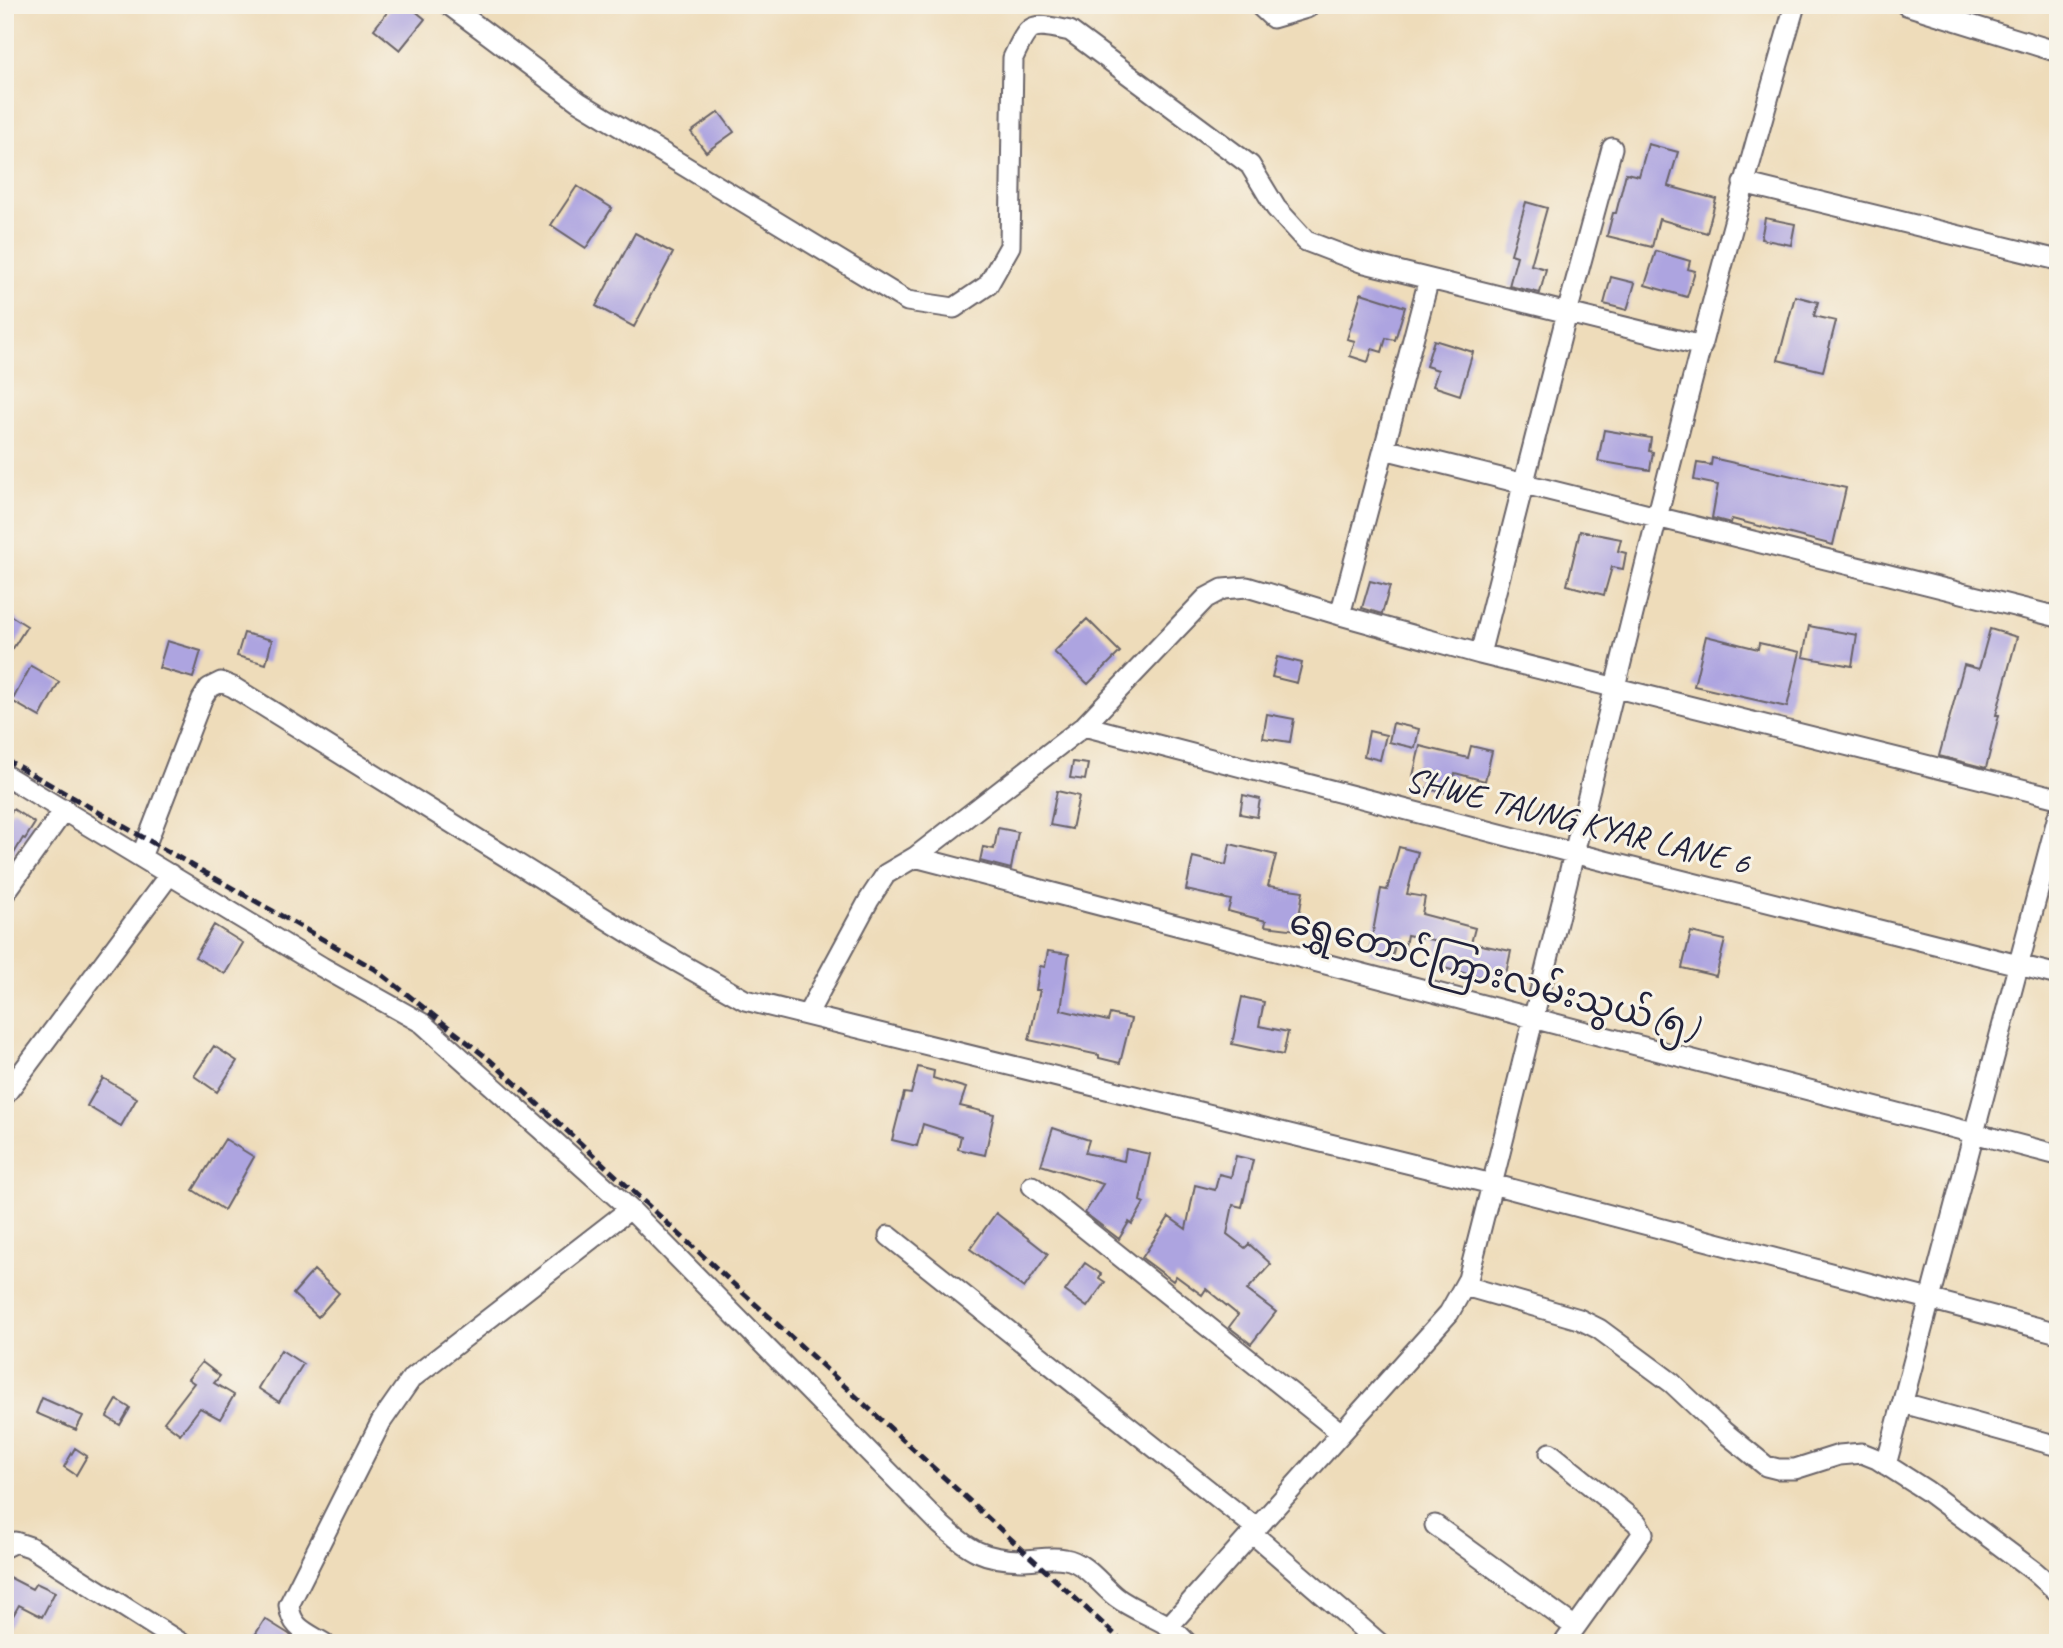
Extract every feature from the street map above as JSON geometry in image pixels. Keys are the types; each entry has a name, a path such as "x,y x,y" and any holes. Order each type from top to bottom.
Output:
{"street":[{"path":"449,5 579,102 907,301 954,309 988,285 1010,246 1013,58 1025,32 1038,15 1070,31 1250,165 1276,208 1306,241 1361,262 1702,346"},
{"path":"1259,5 1273,18 1307,8 1309,5"},
{"path":"1169,1626 1449,1313 1465,1286 1743,183 1795,5"},
{"path":"1906,5 2058,52"},
{"path":"1480,654 1612,148"},
{"path":"1743,183 2058,260"},
{"path":"1340,615 1430,279"},
{"path":"1384,449 2058,617"},
{"path":"807,1015 869,900 886,874 915,857 1084,726 1206,598 1223,590 1247,587 1480,654 2058,798"},
{"path":"141,857 202,699 209,688 221,682 653,948 745,1000 1492,1184 2058,1333"},
{"name":"SHWE TAUNG KYAR LANE 6","path":"1084,726 2058,975"},
{"path":"5,775 322,967 422,1023 630,1209 931,1516 961,1543 976,1553 998,1557 1021,1560 1066,1559 1088,1571 1136,1611 1169,1626 1187,1643"},
{"path":"5,893 65,809"},
{"path":"1886,1465 2058,816"},
{"name":"ရွှေတောင်ကြားလမ်းသွယ်(၅)","path":"915,857 2058,1154"},
{"path":"5,1095 170,874"},
{"path":"1032,1186 1341,1433"},
{"path":"324,1643 299,1628 290,1619 289,1605 381,1422 397,1397 411,1379 430,1363 630,1209"},
{"path":"889,1236 1254,1530 1379,1643"},
{"path":"1465,1286 1580,1319 1599,1329 1672,1383 1723,1431 1766,1466 1795,1469 1839,1455 1862,1453 1886,1465 1927,1491 2058,1592"},
{"path":"1903,1403 2058,1446"},
{"path":"1435,1525 1569,1635 1643,1533 1637,1523 1550,1453"},
{"path":"5,1547 15,1542 30,1546 178,1642"}],"building":[{"path":"393,5 408,5 425,19 400,50 374,29"},
{"path":"719,112 734,132 706,152 691,132"},
{"path":"1648,144 1678,152 1668,186 1716,199 1707,233 1659,219 1652,247 1607,236 1626,173 1639,176"},
{"path":"577,186 612,208 586,248 551,225"},
{"path":"1526,202 1547,208 1531,265 1546,269 1540,293 1509,286 1517,256 1511,254"},
{"path":"1765,218 1795,224 1791,245 1761,239"},
{"path":"635,233 673,253 634,327 596,306"},
{"path":"1656,251 1690,261 1688,269 1695,271 1687,297 1645,285"},
{"path":"1611,277 1635,283 1627,310 1604,304"},
{"path":"1361,293 1405,307 1395,340 1386,338 1382,352 1372,349 1368,362 1350,356 1355,341 1347,339"},
{"path":"1795,296 1818,302 1814,316 1836,321 1823,371 1778,360"},
{"path":"1434,340 1473,352 1460,395 1433,386 1438,370 1426,366"},
{"path":"1604,430 1651,438 1649,451 1653,452 1650,470 1598,461"},
{"path":"1712,458 1846,488 1833,545 1732,519 1731,523 1712,518 1718,485 1694,480 1697,463 1711,465"},
{"path":"1580,531 1621,539 1618,551 1626,553 1623,569 1612,567 1604,595 1567,585"},
{"path":"1370,581 1390,586 1382,614 1362,608"},
{"path":"5,612 27,626 5,661"},
{"path":"1087,619 1120,652 1088,684 1054,652"},
{"path":"1809,626 1857,635 1852,666 1803,657"},
{"path":"1990,629 2017,637 1996,715 1999,715 1986,768 1939,756 1964,665 1979,669"},
{"path":"244,633 272,640 266,664 237,656"},
{"path":"1706,636 1758,649 1759,643 1800,652 1787,707 1694,686"},
{"path":"167,641 201,651 193,678 159,668"},
{"path":"1277,657 1302,663 1297,683 1272,677"},
{"path":"31,666 59,682 40,717 12,701"},
{"path":"1267,714 1294,719 1290,742 1263,738"},
{"path":"1393,723 1419,729 1415,748 1389,742"},
{"path":"1369,731 1386,735 1380,760 1364,756"},
{"path":"1420,746 1468,758 1471,746 1492,751 1485,781 1455,773 1450,794 1416,786 1418,777 1413,776"},
{"path":"1073,762 1088,764 1085,780 1070,778"},
{"path":"1057,791 1079,796 1072,829 1050,825"},
{"path":"1243,795 1260,799 1257,817 1240,814"},
{"path":"13,809 35,823 5,869 5,821"},
{"path":"998,828 1018,832 1011,869 980,861 983,847 994,849"},
{"path":"1230,844 1276,855 1268,886 1303,891 1297,930 1265,926 1266,921 1228,911 1231,900 1186,890 1193,857 1226,865"},
{"path":"1399,847 1418,852 1407,894 1425,897 1422,914 1475,928 1471,943 1511,951 1504,983 1432,965 1438,941 1407,935 1405,946 1395,944 1392,958 1369,953 1381,889 1387,890"},
{"path":"214,925 243,943 225,974 195,957"},
{"path":"1691,932 1725,940 1716,976 1682,968"},
{"path":"1048,951 1069,954 1061,1010 1108,1021 1110,1014 1131,1019 1120,1063 1099,1058 1099,1055 1029,1040 1040,990 1036,990 1040,966 1045,967"},
{"path":"1242,997 1264,1002 1259,1026 1288,1032 1283,1055 1232,1044"},
{"path":"214,1046 237,1061 217,1092 194,1076"},
{"path":"918,1067 934,1071 933,1078 966,1088 960,1106 994,1114 985,1155 958,1149 961,1136 923,1124 917,1146 892,1140 904,1093 911,1094"},
{"path":"103,1078 137,1098 121,1126 87,1106"},
{"path":"1053,1128 1089,1140 1085,1153 1124,1161 1126,1149 1150,1154 1140,1201 1144,1203 1132,1224 1129,1222 1119,1239 1085,1213 1103,1184 1041,1165"},
{"path":"225,1139 254,1157 224,1210 193,1190"},
{"path":"1236,1156 1253,1160 1242,1207 1233,1205 1227,1234 1245,1248 1249,1244 1271,1264 1247,1290 1276,1312 1251,1344 1229,1327 1238,1315 1206,1289 1202,1295 1176,1276 1173,1281 1142,1258 1169,1217 1186,1229 1195,1185 1215,1190 1219,1174 1231,1177"},
{"path":"996,1213 1048,1254 1024,1288 970,1249"},
{"path":"1085,1263 1101,1274 1099,1278 1105,1282 1087,1307 1065,1291"},
{"path":"314,1270 339,1293 318,1317 293,1294"},
{"path":"281,1350 303,1364 279,1402 258,1388"},
{"path":"202,1362 220,1376 214,1383 234,1395 220,1419 200,1408 180,1434 164,1422 194,1383 188,1379"},
{"path":"42,1398 83,1416 76,1430 36,1413"},
{"path":"117,1400 130,1408 120,1425 107,1417"},
{"path":"75,1448 87,1456 76,1475 64,1467"},
{"path":"5,1575 32,1589 36,1583 55,1592 42,1617 19,1605 5,1630"},
{"path":"265,1619 289,1634 299,1643 250,1643"}],"railway":[{"path":"5,759 375,969 491,1061 1124,1643"}]}
